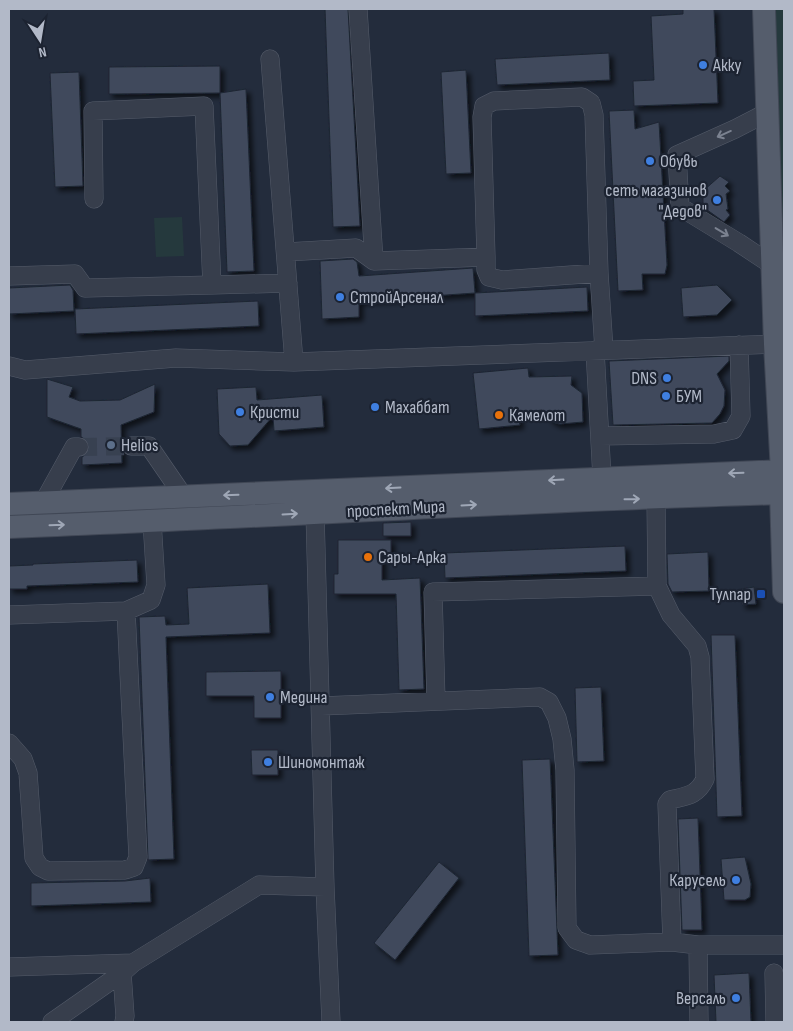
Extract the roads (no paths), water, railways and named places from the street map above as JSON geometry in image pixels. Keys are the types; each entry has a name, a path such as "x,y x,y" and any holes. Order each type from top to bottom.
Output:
{"main road":[{"path":"764,9 775,344 783,482 784,592"},
{"path":"530,502 587,491 597,485 602,478"},
{"name":"проспект Мира","path":"9,504 602,478 783,482"},
{"name":"проспект Мира","path":"9,527 530,502 656,499 783,482"}],"street":[{"path":"358,9 374,262"},
{"path":"270,59 294,362"},
{"path":"599,273 502,280 489,277 486,270 482,117 484,106 494,101 582,97 591,103 594,115 599,273 602,478"},
{"path":"94,199 94,110 204,106 212,285"},
{"path":"768,112 677,155 680,207 772,265"},
{"path":"286,252 356,248 374,262 486,257"},
{"path":"9,276 75,274 85,288 288,283"},
{"path":"9,366 25,370 176,358 294,362 775,344"},
{"path":"600,436 714,434 733,430 741,416 739,345"},
{"path":"131,446 149,446 184,497"},
{"path":"43,503 74,447 79,447"},
{"path":"656,499 657,586 671,614 697,646 700,657 705,779 701,788 692,794 670,800 667,804 672,942"},
{"path":"315,513 325,887 331,1022"},
{"path":"9,615 126,612 151,600 156,585 152,521"},
{"path":"436,701 433,592 657,586"},
{"path":"9,743 22,759 28,773 34,858 40,867 48,871 125,870 134,867 138,857 126,612"},
{"path":"321,706 540,697 549,702 558,718 565,770 568,928 576,940 590,945 672,942 698,945 784,945"},
{"path":"52,1022 127,968 259,886 325,887"},
{"path":"698,945 699,1022"},
{"path":"9,967 127,968"},
{"path":"124,1022 127,968"},
{"path":"774,973 775,1022"}],"tunnel":[{"path":"79,447 131,446"}],"place":[{"name":"Акку","path":"703,65"},
{"name":"Обувь","path":"650,161"},
{"name":"сеть магазинов \"Дедов\"","path":"717,200"},
{"name":"СтройАрсенал","path":"340,297"},
{"name":"DNS","path":"667,378"},
{"name":"БУМ","path":"666,396"},
{"name":"Махаббат","path":"375,407"},
{"name":"Кристи","path":"240,412"},
{"name":"Камелот","path":"499,415"},
{"name":"Helios","path":"111,445"},
{"name":"Сары-Арка","path":"368,557"},
{"name":"Тулпар","path":"761,594"},
{"name":"Медина","path":"270,697"},
{"name":"Шиномонтаж","path":"268,762"},
{"name":"Карусель","path":"736,880"},
{"name":"Версаль","path":"736,998"}]}
